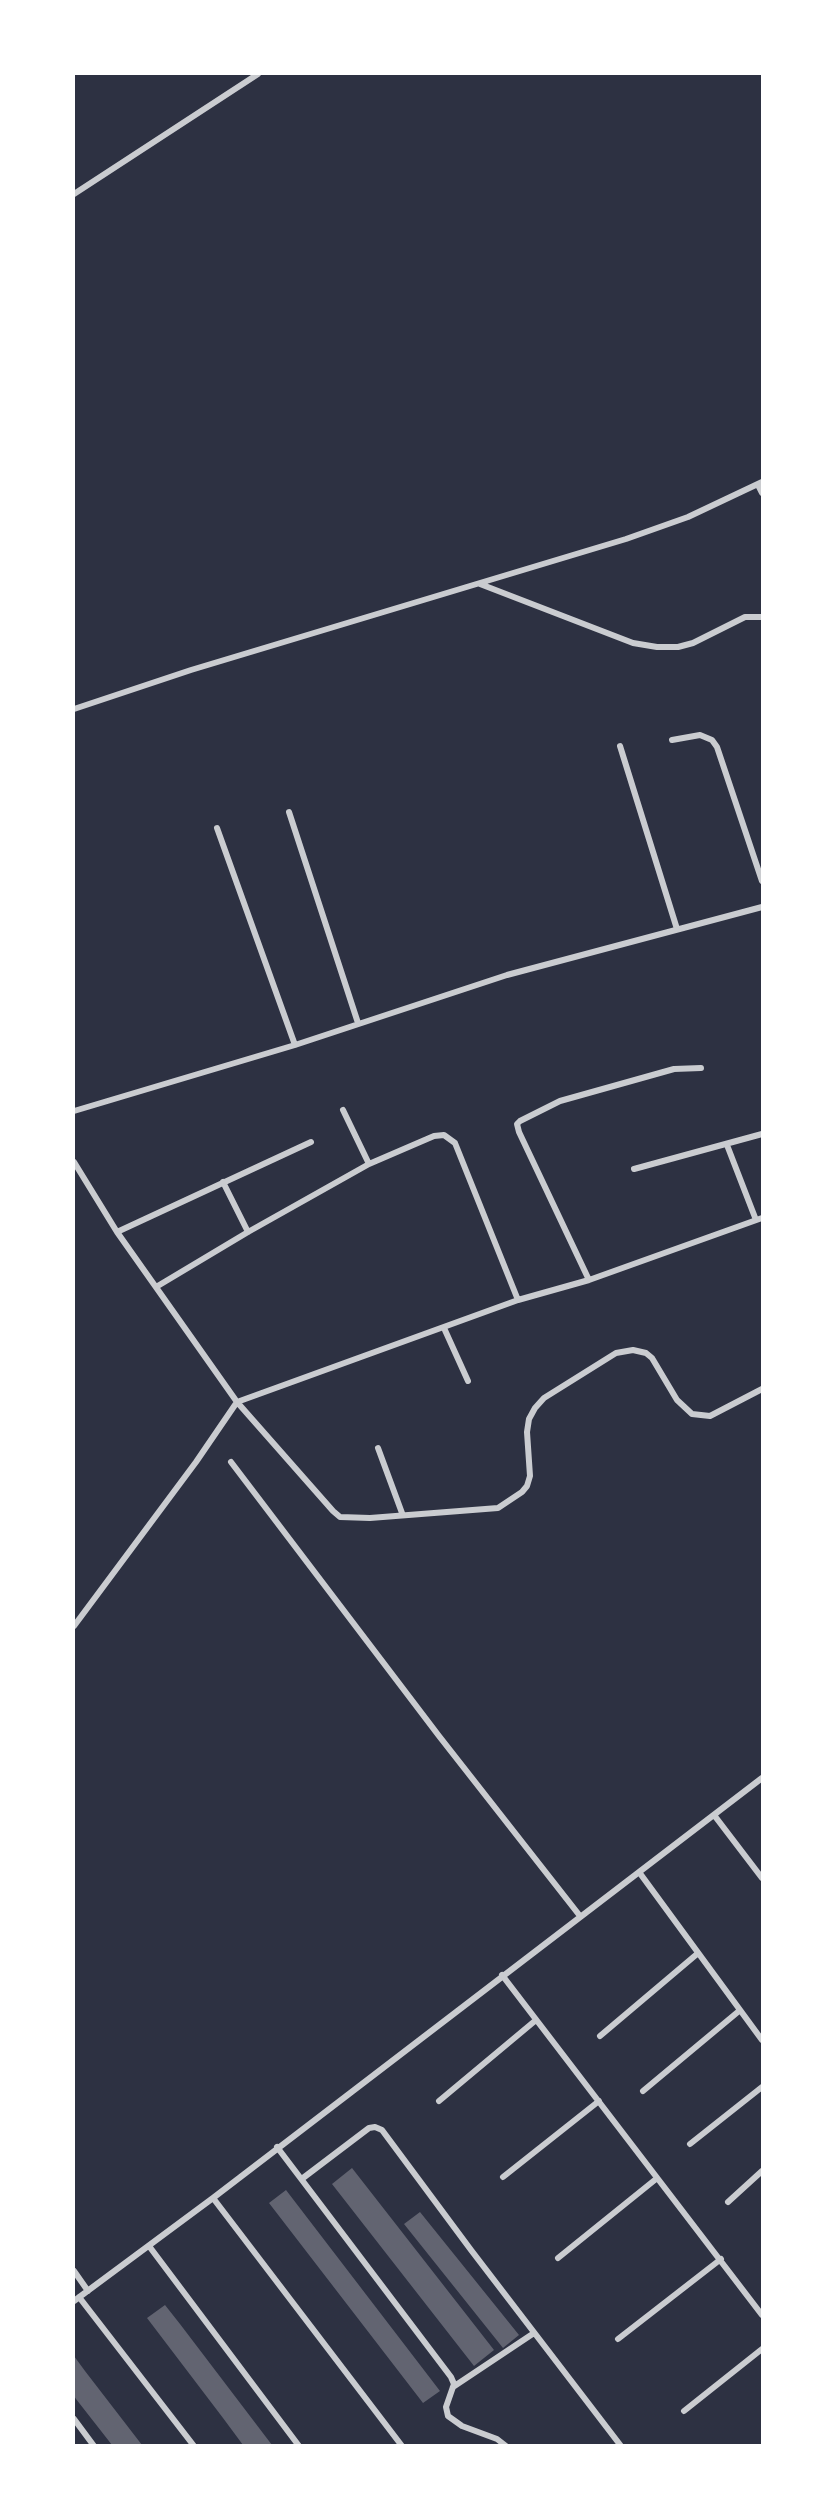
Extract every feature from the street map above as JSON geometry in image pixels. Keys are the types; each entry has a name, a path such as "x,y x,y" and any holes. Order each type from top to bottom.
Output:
{"street":[{"path":"74,194 258,74"},
{"path":"74,709 191,670 217,664 646,532 688,517 760,484 762,493"},
{"path":"479,584 633,643 657,647 678,647 693,643 745,617 762,617"},
{"path":"672,740 700,735 712,740 717,747 762,881"},
{"path":"620,746 677,929"},
{"path":"289,812 358,1023"},
{"path":"217,828 295,1045"},
{"path":"74,1111 295,1045 507,975 762,907"},
{"path":"589,1280 517,1124 560,1101 666,1071 701,1068"},
{"path":"343,1110 369,1164"},
{"path":"634,1169 762,1134"},
{"path":"156,1287 369,1164 434,1136 444,1135 453,1140 518,1300"},
{"path":"117,1232 311,1142"},
{"path":"74,1626 196,1462 237,1402 518,1300 589,1280 759,1219 727,1144"},
{"path":"74,1162 117,1232 237,1402 336,1515 346,1518 370,1518 402,1513 498,1508 522,1492 530,1476 527,1432 529,1419 535,1408 544,1398 616,1353 633,1350 646,1353 685,1408 702,1416 710,1416 762,1389"},
{"path":"223,1182 248,1232"},
{"path":"444,1328 468,1381"},
{"path":"378,1448 402,1513"},
{"path":"231,1462 439,1736 580,1916"},
{"path":"194,2445 76,2299 213,2198 760,1780 762,1788"},
{"path":"714,1815 762,1878"},
{"path":"639,1872 762,2040"},
{"path":"600,2036 697,1954"},
{"path":"502,1975 762,2315"},
{"path":"643,2091 739,2011"},
{"path":"439,2101 536,2020"},
{"path":"690,2144 762,2087"},
{"path":"503,2177 599,2101"},
{"path":"303,2178 369,2128 379,2127 621,2445"},
{"path":"277,2147 303,2178 451,2377 453,2387 446,2407 451,2419 469,2430 497,2439 506,2445"},
{"path":"728,2202 762,2171"},
{"path":"558,2258 656,2179"},
{"path":"213,2198 402,2445"},
{"path":"149,2246 299,2445"},
{"path":"618,2339 721,2259"},
{"path":"74,2271 88,2291"},
{"path":"453,2387 534,2333"},
{"path":"684,2411 762,2349"},
{"path":"74,2419 94,2445"}],"building":[{"path":"352,2168 494,2350 474,2366 332,2184"},
{"path":"286,2190 440,2391 423,2403 269,2203"},
{"path":"420,2212 519,2335 503,2348 404,2224"},
{"path":"165,2305 272,2445 243,2445 147,2318"},
{"path":"74,2356 142,2445 112,2445 76,2399 74,2396"}]}
